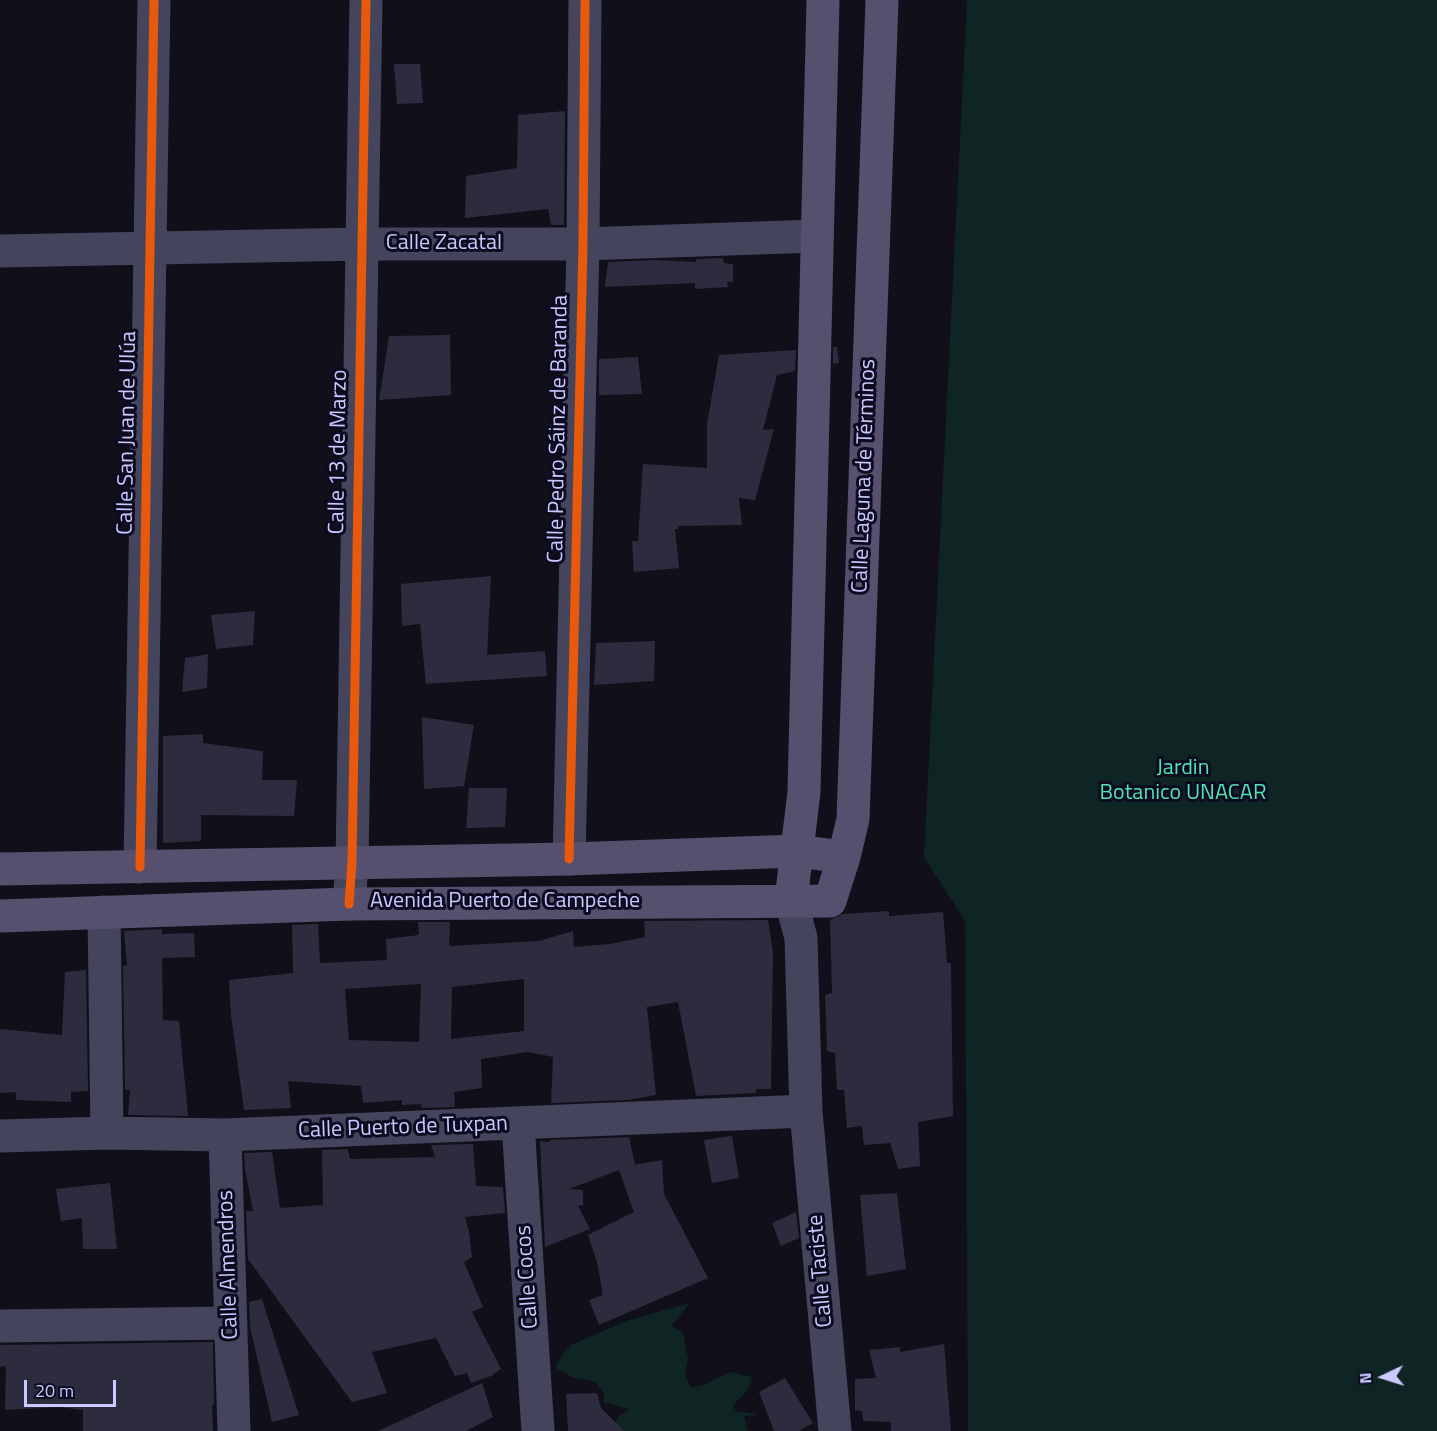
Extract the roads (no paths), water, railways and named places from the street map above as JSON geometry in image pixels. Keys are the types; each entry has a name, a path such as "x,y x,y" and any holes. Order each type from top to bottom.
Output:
{"main road":[{"path":"791,900 804,792 823,0"},
{"name":"Calle Laguna de Términos","path":"830,901 844,858 853,819 882,0"},
{"name":"Avenida Puerto de Campeche","path":"0,869 570,859 797,851 844,858"},
{"name":"Avenida Puerto de Campeche","path":"0,916 349,904 830,901"}],"street":[{"name":"Calle San Juan de Ulúa","path":"140,867 154,0"},
{"name":"Calle 13 de Marzo","path":"349,904 352,863 366,0"},
{"name":"Calle Pedro Sáinz de Baranda","path":"570,859 583,244 585,0"},
{"name":"Calle Zacatal","path":"0,250 362,244 583,244 816,236"},
{"path":"791,900 801,938 806,1111"},
{"name":"Calle Laguna de Términos","path":"801,938 830,901"},
{"path":"104,912 107,1133"},
{"name":"Calle Puerto de Tuxpan","path":"0,1136 107,1133 225,1135 806,1111"},
{"name":"Calle Taciste","path":"806,1111 835,1431"},
{"name":"Calle Cocos","path":"518,1124 538,1431"},
{"name":"Calle Almendros","path":"225,1135 234,1431"},
{"path":"0,1326 231,1323"}],"park label":[{"name":"Jardin Botanico UNACAR","path":"1183,782"}]}
